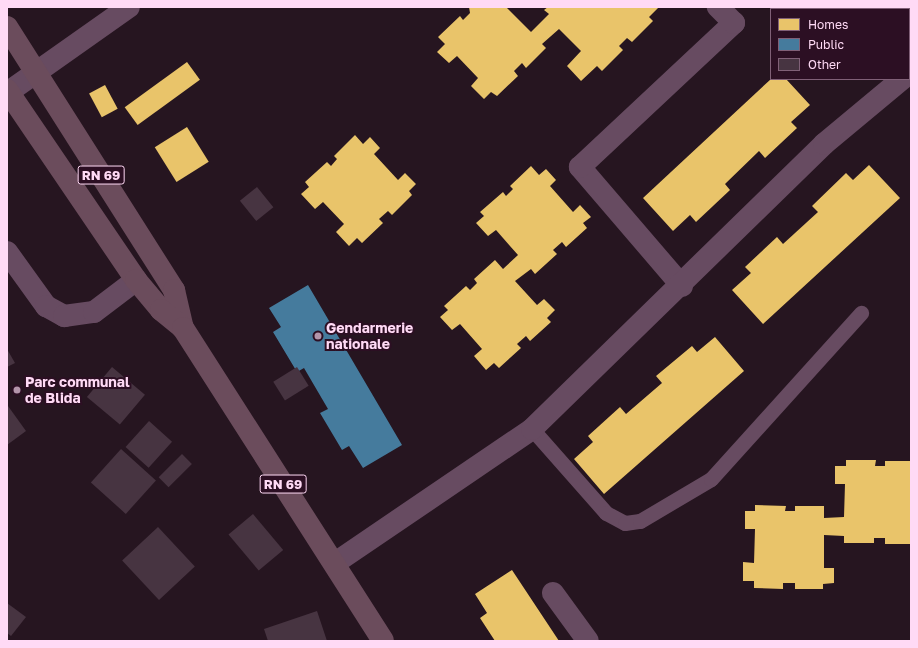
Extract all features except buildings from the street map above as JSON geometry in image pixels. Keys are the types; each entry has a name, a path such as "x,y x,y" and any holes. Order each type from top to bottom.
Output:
{"main road":[{"name":"RN 69","path":"7,27 174,290 183,328"},
{"name":"RN 69","path":"7,92 136,280 161,310 183,328 335,563 378,639"}],"street":[{"path":"7,92 129,7"},
{"path":"682,286 580,167 734,24 718,7"},
{"path":"335,563 532,429 682,286 824,144 901,80"},
{"path":"7,252 46,306 64,316 94,312 136,280"},
{"path":"553,593 588,641"}],"lane":[{"path":"532,429 606,513 625,523 640,521 711,479 861,313"}],"place":[{"name":"Gendarmerie nationale","path":"318,336"},
{"name":"Parc communal de Blida","path":"17,390"}]}
